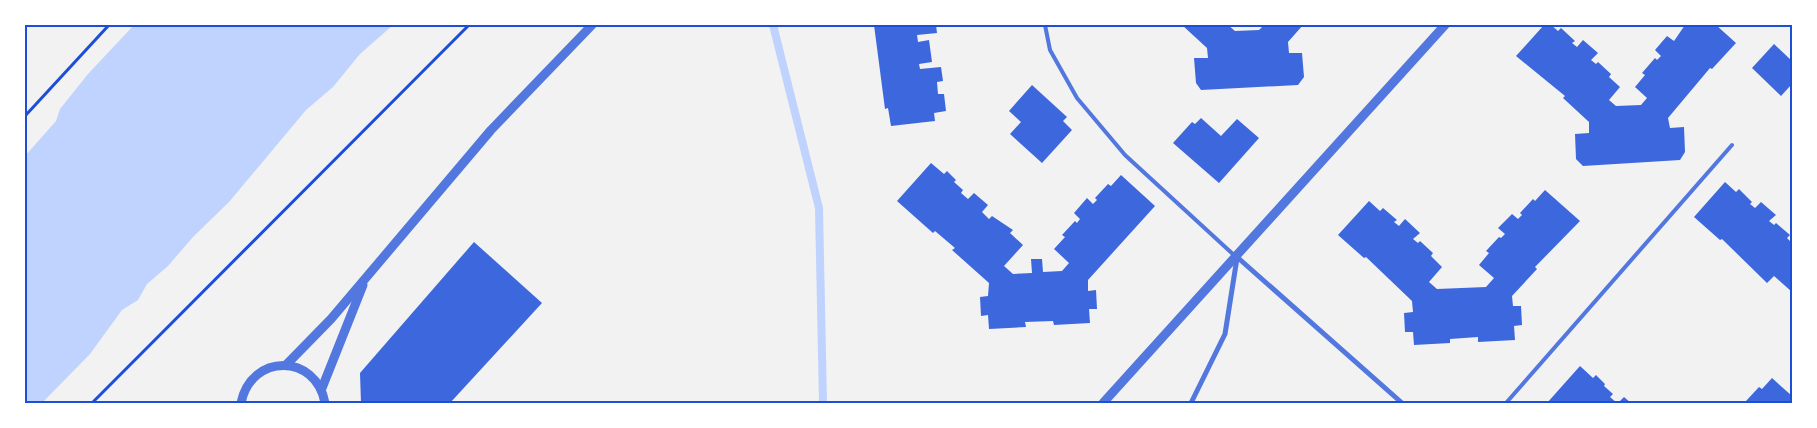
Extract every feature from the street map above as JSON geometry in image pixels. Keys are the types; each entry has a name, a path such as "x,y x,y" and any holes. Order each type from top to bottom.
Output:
{"street":[{"path":"286,365 366,278 491,130 592,25"},
{"path":"1103,403 1445,25"},
{"path":"1191,403 1225,334 1237,257"},
{"path":"1237,257 1402,403"},
{"path":"322,388 366,278"},
{"path":"241,403 243,393 250,381 259,372 272,366 286,365 299,367 312,376 322,388 325,403"}],"lane":[{"path":"1045,25 1050,50 1077,98 1126,155 1237,257"},
{"path":"1506,403 1732,145"}],"path":[{"path":"25,116 108,25"},
{"path":"92,403 469,25"}],"water":[{"path":"134,25 393,25 360,54 333,87 306,110 229,202 193,237 168,266 147,284 138,300 122,310 90,354 42,403 25,403 25,156 56,121 60,109 88,74"}],"building":[{"path":"874,25 936,25 937,33 917,35 918,42 929,40 932,62 919,64 920,69 941,67 943,81 937,82 938,94 944,94 946,111 934,113 935,121 891,126 888,108 885,109"},
{"path":"1182,25 1228,25 1235,31 1259,30 1264,25 1303,25 1288,42 1289,53 1302,53 1304,77 1298,85 1201,90 1196,83 1194,58 1208,58 1207,48"},
{"path":"1544,25 1551,25 1558,31 1561,28 1575,41 1572,43 1577,47 1583,40 1598,53 1591,60 1596,64 1598,62 1611,74 1609,77 1620,87 1609,100 1616,106 1641,105 1647,98 1635,87 1645,75 1642,73 1655,58 1657,60 1661,56 1655,50 1667,36 1674,41 1685,25 1716,25 1736,43 1712,69 1710,68 1668,118 1670,128 1684,127 1685,152 1680,160 1583,166 1576,159 1575,134 1589,133 1589,122 1563,98 1565,96 1516,56"},
{"path":"1774,44 1792,61 1792,84 1781,96 1752,68"},
{"path":"1032,85 1067,117 1063,121 1072,130 1042,163 1010,134 1021,122 1009,111"},
{"path":"1201,118 1221,136 1237,119 1259,138 1219,183 1173,143 1192,122 1195,124"},
{"path":"931,163 944,174 947,171 956,180 954,182 963,190 961,193 968,199 974,193 988,205 982,212 989,219 992,216 1013,230 1010,233 1023,245 1004,266 1013,274 1032,273 1031,259 1042,259 1043,272 1062,271 1069,263 1054,249 1065,237 1062,235 1075,221 1077,223 1080,219 1074,213 1087,198 1093,204 1097,200 1095,198 1108,184 1111,186 1121,175 1155,206 1088,280 1088,291 1096,290 1097,309 1089,309 1090,323 1054,325 1053,321 1025,322 1026,327 989,329 988,315 981,316 980,297 988,296 989,283 952,250 955,248 935,231 933,233 897,201"},
{"path":"1725,182 1736,192 1739,189 1752,202 1750,204 1755,208 1761,202 1776,215 1769,221 1774,225 1776,223 1790,235 1787,238 1792,243 1792,292 1774,276 1767,283 1722,239 1720,240 1694,217"},
{"path":"1545,190 1580,221 1535,267 1537,269 1512,296 1513,306 1521,306 1522,325 1514,326 1515,340 1478,342 1478,337 1450,339 1450,343 1414,345 1413,332 1405,332 1404,313 1413,312 1412,301 1366,257 1364,258 1338,235 1369,201 1380,211 1383,208 1397,220 1394,222 1399,226 1405,219 1420,233 1413,239 1418,243 1420,241 1433,253 1431,256 1442,267 1429,282 1437,289 1486,287 1494,278 1479,265 1489,253 1486,251 1499,237 1501,238 1505,234 1498,228 1512,214 1518,219 1522,215 1520,213 1533,199 1535,201"},
{"path":"474,242 542,303 450,403 361,403 360,373"},
{"path":"1580,366 1593,378 1596,375 1605,384 1604,386 1613,394 1610,397 1617,403 1547,403"},
{"path":"1772,378 1792,396 1792,403 1748,403 1746,401 1759,387 1762,389"},
{"path":"1624,397 1631,403 1618,403"}],"waterway":[{"path":"773,25 819,208 823,403"}]}
